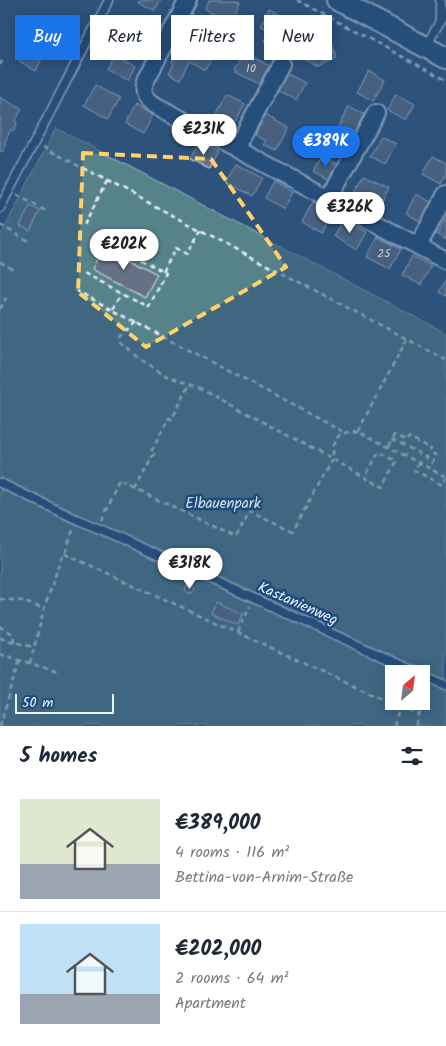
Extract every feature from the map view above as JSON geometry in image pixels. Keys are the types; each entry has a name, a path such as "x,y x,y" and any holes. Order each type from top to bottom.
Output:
{"street":[{"path":"188,0 145,82 143,93 148,100 446,261"},
{"path":"337,0 446,58"},
{"path":"236,148 281,64"},
{"path":"329,198 376,113"},
{"path":"418,246 446,194"}],"lane":[{"path":"0,208 109,0"},
{"path":"440,0 440,21"},
{"path":"426,47 440,21 446,14"},
{"name":"Kastanienweg","path":"0,483 446,685"}],"path":[{"path":"297,0 446,80"},
{"path":"0,65 2,61"},
{"path":"35,143 446,360"},
{"path":"84,225 107,181"},
{"path":"10,190 46,211"},
{"path":"0,225 30,242"},
{"path":"163,272 176,248 187,254 201,230"},
{"path":"84,273 149,307 166,273 107,242"},
{"path":"94,254 99,257"},
{"path":"0,262 15,270"},
{"path":"75,290 345,433"},
{"path":"113,309 122,293"},
{"path":"0,309 6,298"},
{"path":"137,322 121,337 122,343 140,359 167,376 200,388 383,487 397,461 379,452 365,477"},
{"path":"358,430 407,339"},
{"path":"135,490 154,454 151,452 169,418 172,419 190,384"},
{"path":"98,528 120,482 236,537 250,511 293,531 332,459 334,445 339,436 358,430 419,462 446,477 442,485 414,470 419,462"},
{"path":"388,446 395,435 407,441 409,437 431,449 430,452 436,456 429,468"},
{"path":"392,439 433,461"},
{"path":"422,444 424,439"},
{"path":"30,663 44,609 76,519"},
{"path":"65,554 385,699"},
{"path":"238,632 254,598"},
{"path":"0,599 22,601 44,609"},
{"path":"0,626 13,634 14,642"},
{"path":"0,638 33,647"},
{"path":"0,654 58,672"},
{"path":"0,726 20,660"},
{"path":"416,726 431,678"},
{"path":"394,726 399,710"},
{"path":"408,710 419,715"}],"highlighted area":[{"path":"83,153 211,159 286,267 146,347 78,292"}],"green space":[{"name":"Elbauenpark","path":"56,128 446,333 446,726 0,726 0,237"}],"building":[{"path":"139,0 161,0 155,11 138,2"},
{"path":"209,0 236,0 240,2 234,15 214,15 205,9"},
{"path":"269,9 281,15 266,15"},
{"path":"332,43 337,59 318,67 306,60 332,60"},
{"path":"254,58 269,66 259,84 234,71 240,60 254,60"},
{"path":"20,60 41,60 36,71"},
{"path":"111,60 124,60 135,66 127,81 106,69"},
{"path":"173,60 211,60 205,70 189,61 180,79 169,73 174,64"},
{"path":"369,71 385,80 373,101 357,92"},
{"path":"286,73 305,83 296,100 277,90"},
{"path":"95,85 119,99 108,119 84,105"},
{"path":"396,94 415,104 406,120 387,110"},
{"path":"227,95 245,104 230,131 213,122"},
{"path":"0,97 22,109 15,122 17,123 14,131 11,129 2,152 0,151"},
{"path":"134,105 153,115 143,134 125,124"},
{"path":"349,106 364,114 352,137 337,129"},
{"path":"265,115 289,128 277,151 264,145 267,141 255,135"},
{"path":"381,136 396,144 385,164 370,156"},
{"path":"199,142 218,152 209,169 190,159"},
{"path":"322,156 338,165 330,180 313,171"},
{"path":"433,156 446,163 446,174 441,184 423,174"},
{"path":"236,164 262,178 252,196 226,182"},
{"path":"364,175 389,187 377,209 353,196"},
{"path":"273,181 292,192 283,209 264,198"},
{"path":"416,194 433,203 423,223 406,213"},
{"path":"313,202 332,212 321,233 302,222"},
{"path":"30,206 40,211 30,231 20,226"},
{"path":"446,218 446,240 437,235"},
{"path":"343,219 367,232 357,250 333,236"},
{"path":"378,237 401,249 390,269 367,257"},
{"path":"104,246 157,274 145,297 92,269"},
{"path":"412,256 431,266 421,285 402,275"},
{"path":"446,280 446,296 439,292"},
{"path":"187,586 195,589 193,593 188,594 185,591"},
{"path":"216,602 243,614 238,625 211,613"}]}
